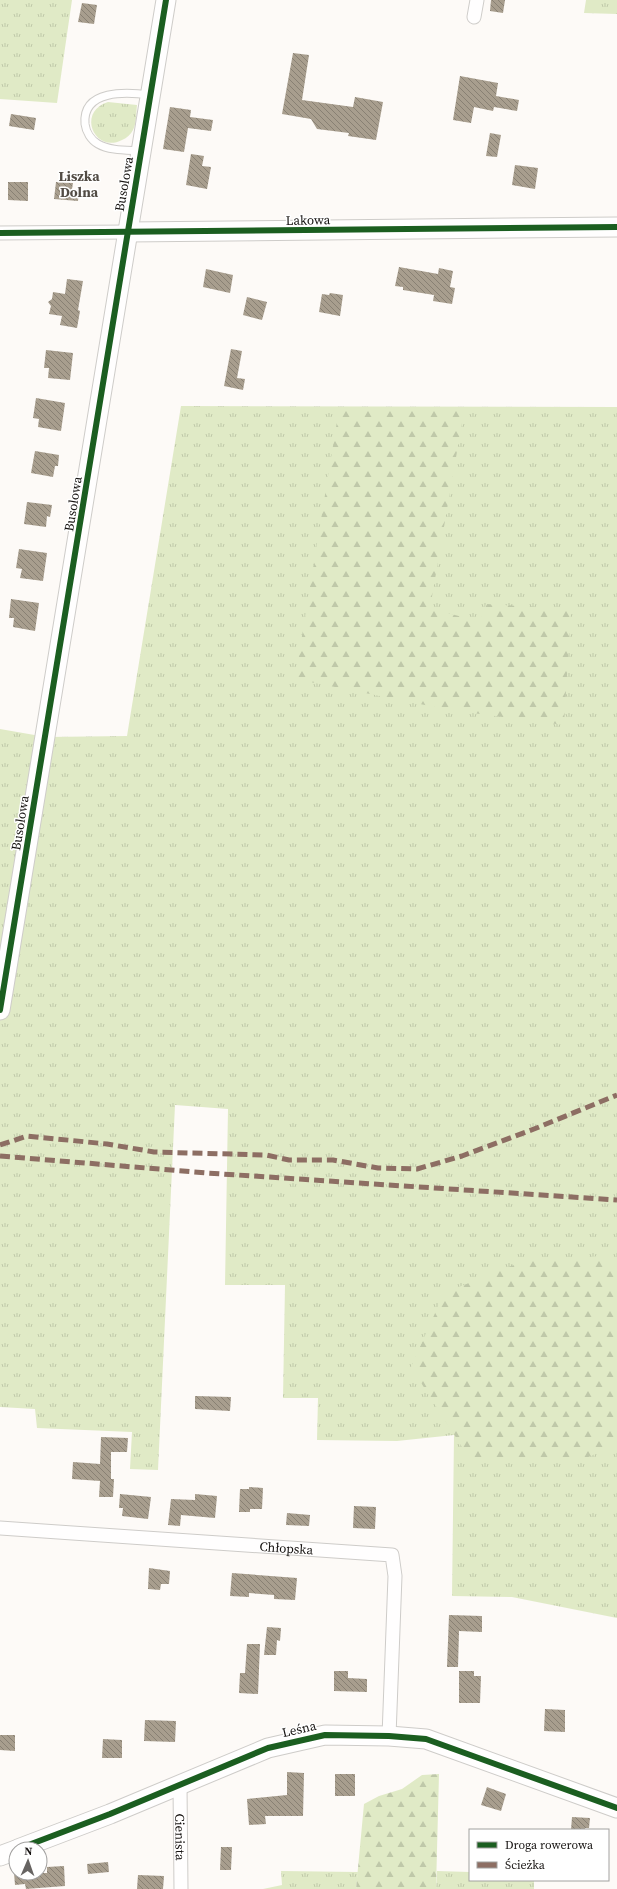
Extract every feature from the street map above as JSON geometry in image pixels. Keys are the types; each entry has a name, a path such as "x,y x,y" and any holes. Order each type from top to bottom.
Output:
{"street":[{"name":"Busolowa","path":"0,1010 96,434 127,232 166,0"},
{"path":"474,16 477,0"},
{"name":"Lakowa","path":"0,233 617,227"},
{"name":"Chłopska","path":"0,1528 392,1555 396,1576 389,1736"},
{"name":"Leśna","path":"37,1841 275,1746 325,1735 389,1736 426,1739 617,1808"},
{"name":"Cienista","path":"180,1785 181,1889"}],"lane":[{"path":"141,151 106,147 98,144 88,134 85,117 94,101 109,94 132,93 150,95"}],"green space":[{"path":"0,0 72,0 57,103 0,99"},
{"path":"586,0 617,0 617,14 584,13"},
{"path":"108,102 137,105 136,121 129,136 112,143 97,137 91,122 93,114 98,107"},
{"path":"181,406 617,407 617,1618 512,1597 452,1596 454,1435 397,1441 317,1440 318,1398 283,1398 285,1285 225,1285 228,1109 175,1105 158,1470 130,1469 132,1432 37,1428 35,1409 0,1407 0,729 46,737 127,736"},
{"path":"339,409 464,411 430,608 480,622 486,604 571,609 564,725 450,710 295,679"},
{"path":"602,1256 617,1261 617,1444 584,1459 529,1458 471,1461 411,1367 444,1293 521,1262"},
{"path":"439,1774 436,1889 356,1889 364,1804 379,1796 402,1789 422,1775"},
{"path":"281,1871 358,1872 356,1889 263,1889 282,1885"},
{"path":"437,1871 469,1872 469,1881 534,1881 534,1889 436,1889"}],"building":[{"path":"491,0 505,0 503,13 490,11"},
{"path":"82,3 97,5 94,24 78,22"},
{"path":"293,53 309,55 302,100 353,107 355,97 383,102 376,140 348,136 349,133 317,129 311,119 282,114"},
{"path":"460,76 498,83 496,96 519,100 517,111 494,107 493,111 474,107 471,123 453,120"},
{"path":"170,107 191,110 190,117 213,120 211,131 188,128 184,152 163,149"},
{"path":"11,114 36,118 34,130 9,126"},
{"path":"490,133 501,135 497,157 486,156"},
{"path":"191,154 204,156 202,166 211,167 207,189 186,185"},
{"path":"515,165 538,168 535,189 512,185"},
{"path":"8,182 28,182 28,201 8,200"},
{"path":"56,182 73,183 72,189 79,190 78,201 54,199"},
{"path":"399,267 438,274 439,268 453,271 450,287 455,288 452,304 433,301 434,295 403,290 403,287 395,286"},
{"path":"206,269 233,275 230,293 203,287"},
{"path":"67,279 83,281 78,310 80,311 77,328 60,325 62,316 49,314 51,306 48,302 52,299 53,292 65,294"},
{"path":"330,293 343,295 340,316 319,312 322,294 329,295"},
{"path":"247,297 267,302 262,320 243,315"},
{"path":"231,349 242,351 237,378 245,379 243,390 224,386"},
{"path":"46,350 73,353 70,380 48,378 49,368 44,368"},
{"path":"36,398 65,403 61,431 38,427 39,419 33,418"},
{"path":"35,451 59,455 58,466 55,466 53,477 31,473"},
{"path":"27,502 52,505 50,517 47,516 46,527 24,524"},
{"path":"19,549 47,553 43,581 20,578 22,569 16,568"},
{"path":"11,599 39,603 35,631 13,627 14,618 9,618"},
{"path":"195,1396 231,1397 230,1411 195,1409"},
{"path":"101,1437 128,1438 127,1452 111,1452 111,1479 114,1479 113,1497 99,1497 100,1481 72,1479 73,1462 100,1464"},
{"path":"249,1487 263,1488 262,1509 250,1509 250,1512 239,1512 240,1489 249,1489"},
{"path":"120,1494 151,1497 148,1519 122,1516 123,1508 119,1508"},
{"path":"195,1494 217,1496 215,1518 181,1515 180,1526 168,1525 171,1499 195,1500"},
{"path":"354,1506 376,1507 375,1529 353,1528"},
{"path":"287,1513 310,1515 309,1526 286,1525"},
{"path":"149,1568 170,1571 169,1584 161,1584 160,1590 148,1589"},
{"path":"232,1573 297,1578 295,1600 274,1599 274,1595 249,1593 249,1597 230,1596"},
{"path":"449,1615 482,1616 482,1632 459,1631 458,1667 447,1667"},
{"path":"267,1627 281,1628 280,1641 277,1640 276,1655 264,1655"},
{"path":"247,1644 260,1644 258,1694 239,1693 240,1673 245,1673"},
{"path":"334,1671 348,1671 348,1678 367,1679 367,1692 334,1691"},
{"path":"459,1671 474,1671 474,1676 481,1676 480,1703 459,1703"},
{"path":"545,1709 565,1710 565,1732 544,1731"},
{"path":"145,1720 176,1721 175,1742 144,1741"},
{"path":"0,1735 15,1735 15,1751 0,1750"},
{"path":"103,1739 122,1740 122,1758 102,1758"},
{"path":"287,1772 304,1773 303,1816 265,1816 266,1824 249,1825 247,1799 287,1795"},
{"path":"335,1774 355,1774 355,1796 335,1796"},
{"path":"487,1787 506,1794 501,1811 481,1805"},
{"path":"572,1817 590,1818 589,1828 571,1829"},
{"path":"221,1847 232,1847 231,1870 220,1870"},
{"path":"108,1862 109,1872 88,1874 87,1864"},
{"path":"64,1866 65,1886 26,1889 25,1884 15,1885 15,1881 48,1881 48,1867"},
{"path":"138,1875 164,1876 163,1889 137,1889"}],"marked path":[{"path":"0,1145 27,1136 107,1144 154,1152 266,1155 289,1160 333,1160 378,1168 417,1169 462,1156 534,1129 617,1095"},
{"path":"0,1156 207,1173 617,1200"}],"cycle path":[{"path":"0,1010 166,0"},
{"path":"0,233 617,227"},
{"path":"39,1841 110,1814 268,1748 325,1735 389,1736 426,1739 617,1808"}],"district":[{"name":"Liszka Dolna","path":"79,184"}]}
